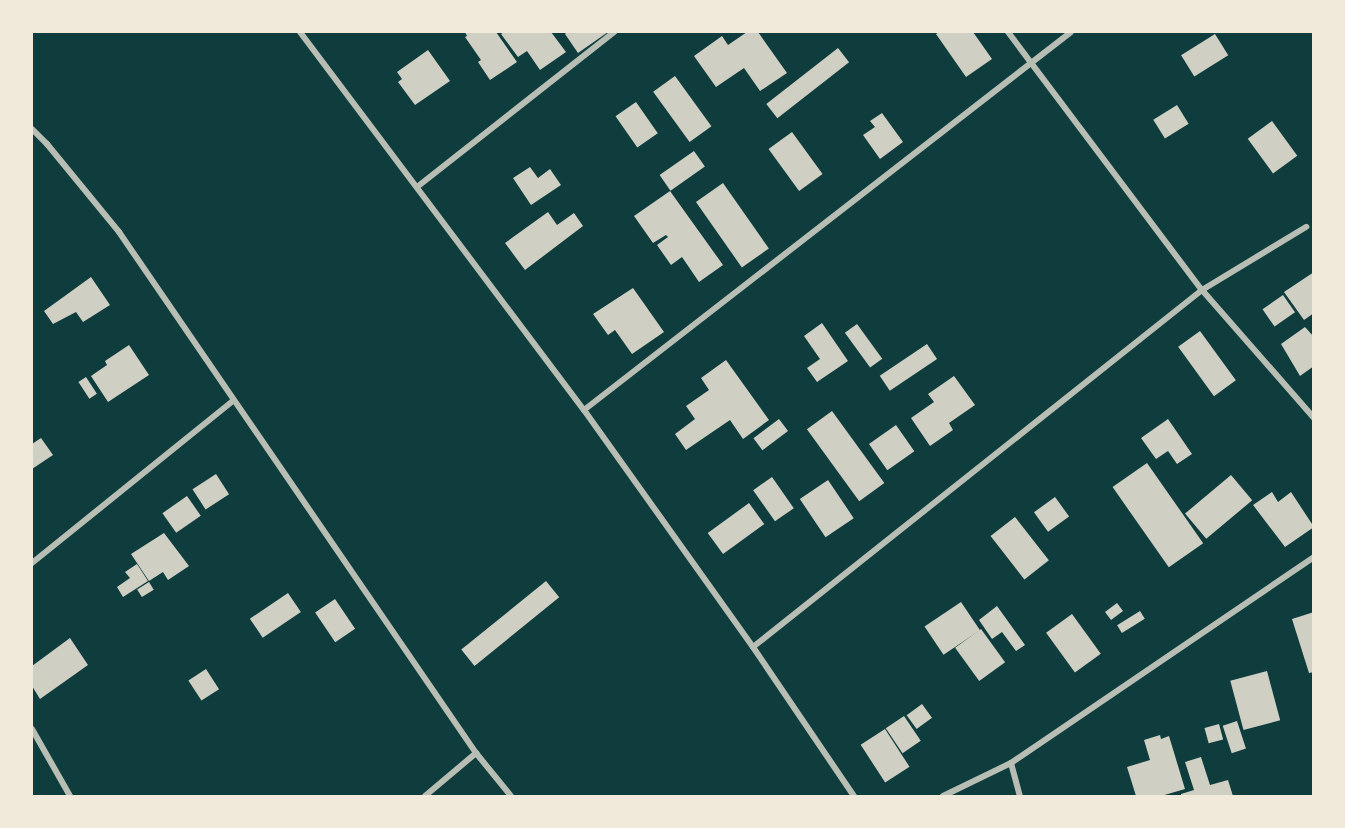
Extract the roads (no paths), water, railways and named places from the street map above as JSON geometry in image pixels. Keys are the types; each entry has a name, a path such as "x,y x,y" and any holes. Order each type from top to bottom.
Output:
{"street":[{"path":"300,32 584,410 753,647 854,796"},
{"path":"417,187 614,32"},
{"path":"1008,32 1202,290 1314,418"},
{"path":"584,410 1029,62 1071,32"},
{"path":"32,129 119,232 476,753 512,796"},
{"path":"753,647 1202,290 1306,227"},
{"path":"32,563 233,401"},
{"path":"943,796 1011,763 1314,557"},
{"path":"32,729 70,796"},
{"path":"425,796 476,753"},
{"path":"1011,763 1020,796"}]}
